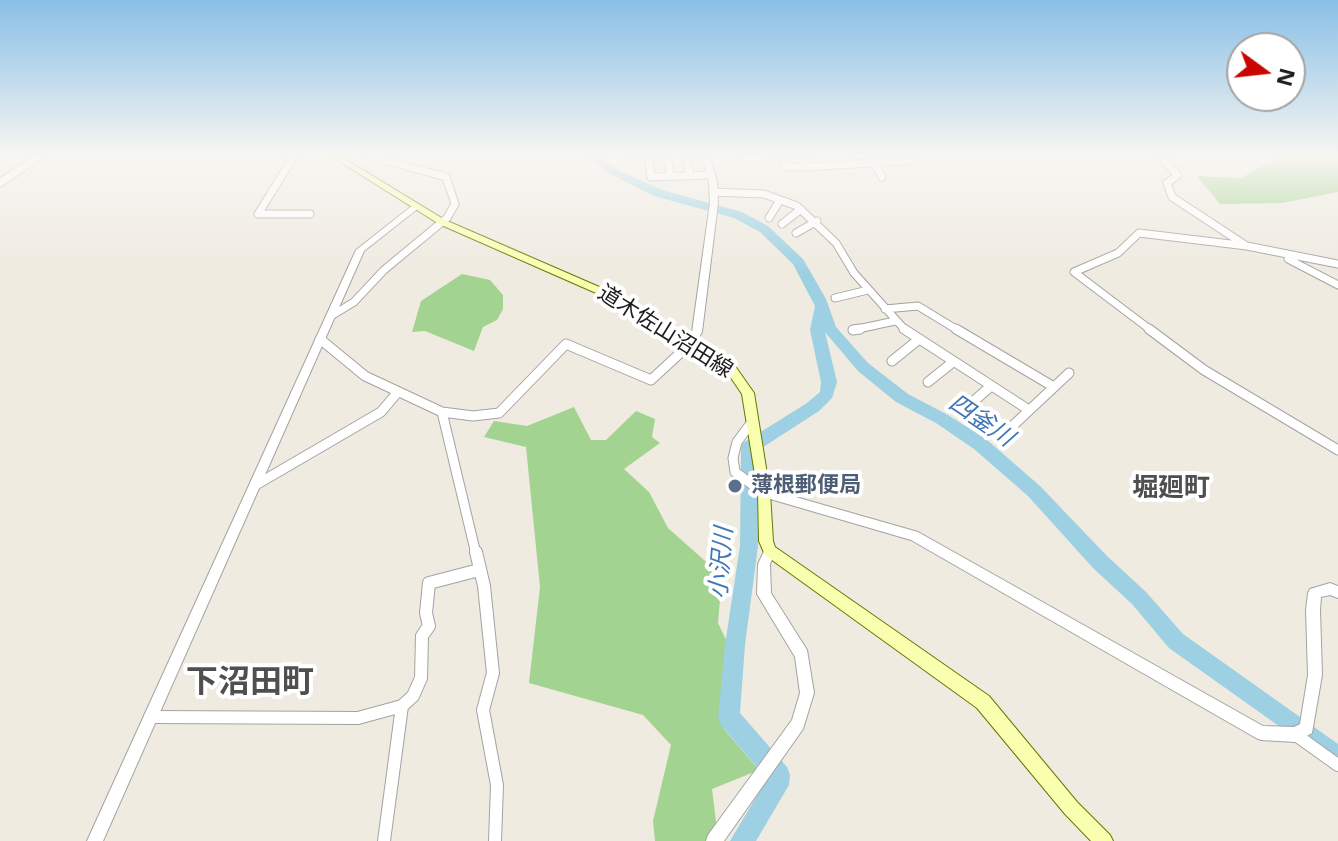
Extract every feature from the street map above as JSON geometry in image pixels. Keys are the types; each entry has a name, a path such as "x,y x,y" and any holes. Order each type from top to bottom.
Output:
{"main road":[{"name":"道木佐山沼田線","path":"397,195 442,222 616,298 737,375 748,393 766,541 770,551"},
{"path":"770,551 983,702 1071,808 1104,841"}],"street":[{"path":"270,195 258,214 310,214"},
{"path":"331,316 354,302 384,270 442,222 455,204 452,195"},
{"path":"320,339 357,371 397,393 442,412 473,416 499,413 566,344 651,380 690,344 697,332 713,195"},
{"path":"767,195 801,209 817,221 868,290 895,321 918,340 1029,410"},
{"path":"1171,195 1247,246"},
{"path":"769,218 780,200"},
{"path":"95,841 360,250 416,207"},
{"path":"782,224 801,209"},
{"path":"796,233 817,221"},
{"path":"1338,264 1284,256 1247,246 1139,233 1118,253 1074,272 1204,370 1338,450"},
{"path":"1284,256 1338,285"},
{"path":"835,298 868,290"},
{"path":"885,309 918,306 1054,387"},
{"path":"853,330 895,321"},
{"path":"892,361 918,340"},
{"path":"928,382 953,362"},
{"path":"1005,433 1069,373"},
{"path":"967,407 991,386"},
{"path":"253,487 381,412 397,393"},
{"path":"442,412 484,586 493,673 483,710 497,785 495,841"},
{"path":"752,422 744,429 733,458 735,472 762,491 914,536 1261,733 1296,735 1338,765"},
{"path":"714,841 798,724 807,693 802,655 764,594 764,564 770,551"},
{"path":"150,717 358,718 402,706 413,696 421,678 422,636 429,626 426,613 429,583 479,570"},
{"path":"1296,735 1307,728 1312,703 1315,593 1330,589 1338,592"},
{"path":"384,841 402,706"}],"green space":[{"path":"1213,195 1321,195 1282,203 1220,204"},
{"path":"462,274 490,280 503,295 503,309 497,320 483,327 474,351 425,331 412,332 421,301"},
{"path":"574,407 591,440 606,440 636,411 655,419 652,437 660,443 624,469 649,492 668,528 722,576 718,623 735,658 724,729 759,770 712,789 717,830 715,841 655,841 653,821 671,745 643,715 529,683 540,587 526,447 484,437 494,421 527,426"}],"waterway":[{"name":"四釜川","path":"666,195 738,215 764,229 798,262 819,299 830,329 863,367 902,398 980,444 1034,491 1100,562 1139,598 1176,641 1338,757"},
{"name":"小沢川","path":"742,841 778,785 779,775 729,717 735,645 749,546 749,448 813,407 827,394 829,382 817,330 820,309"}],"place":[{"name":"薄根郵便局","path":"735,486"}],"district":[{"name":"堀廻町","path":"1171,489"},
{"name":"下沼田町","path":"250,683"}]}
